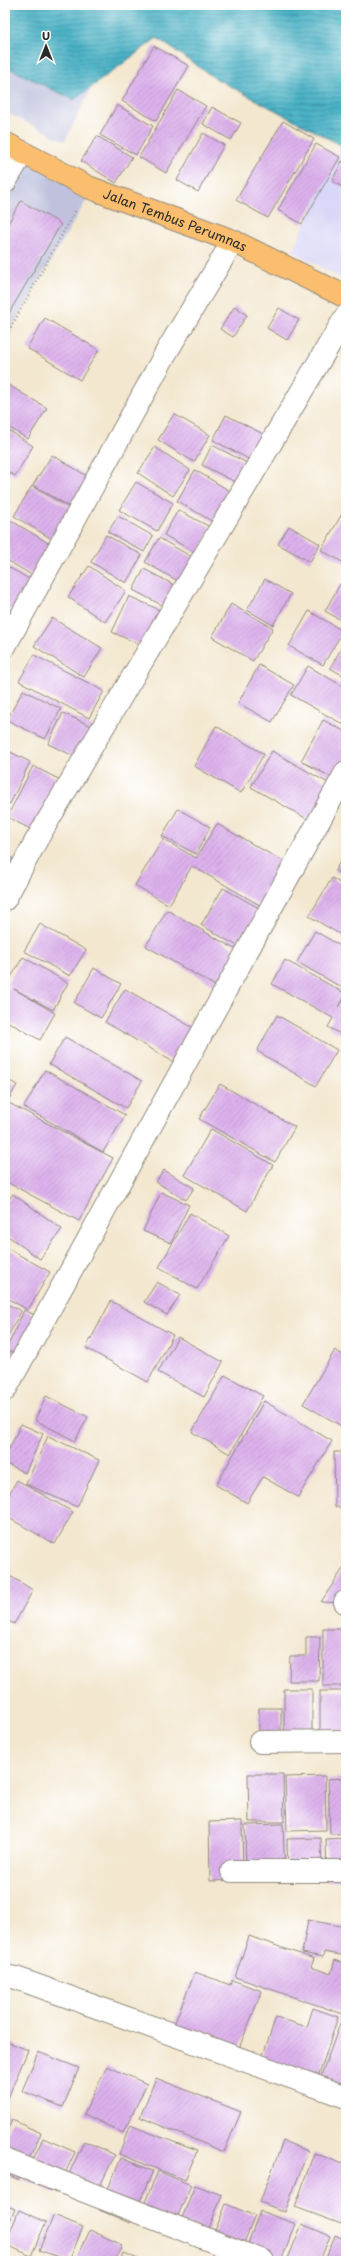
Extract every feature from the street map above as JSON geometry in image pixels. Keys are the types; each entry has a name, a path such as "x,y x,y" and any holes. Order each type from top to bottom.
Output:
{"main road":[{"name":"Jalan Tembus Perumnas","path":"14,148 88,187 233,241 346,298"}],"street":[{"path":"5,182 14,148"},
{"path":"5,646 167,351 233,241"},
{"path":"5,899 37,839 346,316"},
{"path":"5,1390 346,772"},
{"path":"260,1742 346,1741"},
{"path":"232,1871 346,1871"},
{"path":"5,1976 16,1978 346,2097"},
{"path":"5,2160 263,2261"}],"path":[{"path":"5,338 88,187"}],"shaded area":[{"path":"5,5 121,5 131,9 65,141 5,112"},
{"path":"346,133 346,281 293,251"},
{"path":"5,138 97,182 5,339"}],"water":[{"path":"5,5 346,5 346,148 213,77 157,38 74,100 5,66"}],"building":[{"path":"154,46 189,66 156,121 122,101"},
{"path":"178,90 206,106 166,173 139,157"},
{"path":"117,105 153,126 136,155 100,135"},
{"path":"212,107 241,123 231,140 203,124"},
{"path":"283,121 314,139 268,218 236,200"},
{"path":"203,133 224,145 198,192 177,180"},
{"path":"97,136 132,157 116,183 81,161"},
{"path":"316,144 340,157 302,224 278,210"},
{"path":"342,161 346,164 346,189 332,181"},
{"path":"21,201 61,224 5,320 5,229"},
{"path":"235,306 247,315 233,337 220,329"},
{"path":"279,308 299,320 287,340 267,328"},
{"path":"45,318 99,350 80,380 27,348"},
{"path":"5,383 47,408 28,439 5,425"},
{"path":"174,414 210,435 194,462 158,440"},
{"path":"226,415 267,436 254,462 213,440"},
{"path":"5,428 33,446 15,476 5,470"},
{"path":"212,445 251,465 241,485 202,465"},
{"path":"155,447 190,470 173,496 138,473"},
{"path":"52,455 97,482 79,512 33,485"},
{"path":"195,470 235,494 217,524 177,501"},
{"path":"136,482 173,503 157,531 119,510"},
{"path":"32,486 78,513 60,544 14,516"},
{"path":"346,507 346,564 321,550"},
{"path":"178,510 212,528 198,554 164,535"},
{"path":"118,516 153,536 144,552 108,532"},
{"path":"10,520 55,547 37,578 5,559 5,527"},
{"path":"289,526 320,544 310,562 278,544"},
{"path":"106,535 142,555 126,583 91,562"},
{"path":"159,538 197,560 183,584 145,562"},
{"path":"5,565 36,583 17,614 5,606"},
{"path":"89,566 126,591 105,622 68,597"},
{"path":"144,569 182,589 171,610 133,590"},
{"path":"265,579 291,594 273,625 247,610"},
{"path":"340,584 346,588 346,623 325,611"},
{"path":"129,596 166,613 149,649 112,632"},
{"path":"231,604 273,628 253,661 212,637"},
{"path":"5,609 17,616 5,636"},
{"path":"309,611 343,631 323,665 289,646"},
{"path":"52,618 102,648 84,677 34,646"},
{"path":"346,640 346,677 330,668"},
{"path":"34,655 104,691 89,718 19,681"},
{"path":"259,665 294,685 272,722 238,703"},
{"path":"308,666 346,688 346,726 291,695"},
{"path":"23,690 61,709 45,739 7,720"},
{"path":"63,713 102,731 87,762 48,744"},
{"path":"323,720 346,732 346,785 301,761"},
{"path":"216,726 264,754 241,793 194,766"},
{"path":"5,749 30,762 10,804 5,801"},
{"path":"272,751 335,787 314,823 251,787"},
{"path":"33,766 70,785 44,836 7,817"},
{"path":"178,809 210,827 196,854 162,836"},
{"path":"217,824 295,868 270,911 192,866 169,905 135,885 163,839 196,858"},
{"path":"346,850 346,877 335,871"},
{"path":"5,855 28,867 5,892"},
{"path":"332,878 346,887 346,938 309,916"},
{"path":"223,888 268,913 246,951 201,925"},
{"path":"167,910 240,952 219,988 146,946"},
{"path":"40,924 86,950 70,976 24,951"},
{"path":"315,931 346,949 346,990 297,962"},
{"path":"23,957 68,983 53,1010 14,989 55,1013 40,1040 5,1020 5,994 10,986 7,984"},
{"path":"285,960 346,994 339,1007 346,996 346,1037 328,1027 333,1018 272,984"},
{"path":"94,968 121,984 101,1018 74,1003"},
{"path":"125,989 197,1030 177,1064 105,1022"},
{"path":"277,1015 337,1050 316,1086 257,1051"},
{"path":"65,1037 142,1081 126,1108 49,1064"},
{"path":"45,1070 125,1115 103,1152 24,1107"},
{"path":"5,1078 17,1085 5,1106"},
{"path":"220,1084 295,1127 275,1162 199,1119"},
{"path":"9,1103 113,1158 79,1221 5,1181 5,1111"},
{"path":"211,1129 273,1165 247,1211 184,1175"},
{"path":"164,1170 194,1188 186,1200 156,1182"},
{"path":"161,1192 189,1205 171,1243 143,1231"},
{"path":"13,1194 62,1229 40,1259 5,1234 5,1204"},
{"path":"190,1213 229,1236 197,1289 159,1267"},
{"path":"5,1247 50,1272 28,1310 5,1297"},
{"path":"157,1282 180,1295 167,1315 144,1302"},
{"path":"111,1301 173,1335 148,1382 86,1348"},
{"path":"5,1303 21,1311 5,1342"},
{"path":"24,1310 48,1321 30,1360 6,1350"},
{"path":"178,1337 223,1362 204,1397 158,1372"},
{"path":"335,1350 346,1357 345,1428 303,1404"},
{"path":"225,1375 263,1396 230,1454 192,1432"},
{"path":"46,1396 88,1417 75,1441 35,1420"},
{"path":"264,1401 332,1441 298,1497 263,1477 247,1503 216,1485"},
{"path":"21,1424 43,1434 25,1473 5,1463 5,1458"},
{"path":"48,1436 99,1460 77,1507 26,1484"},
{"path":"334,1452 346,1452 346,1507 335,1507"},
{"path":"17,1480 73,1512 55,1544 5,1516 5,1501"},
{"path":"346,1564 346,1603 321,1602"},
{"path":"5,1573 33,1590 14,1624 5,1619"},
{"path":"323,1629 346,1629 346,1686 323,1686"},
{"path":"306,1637 320,1637 319,1681 289,1681 290,1656 306,1656"},
{"path":"284,1689 312,1689 312,1739 284,1739"},
{"path":"320,1691 346,1691 346,1738 320,1738"},
{"path":"259,1708 281,1708 281,1742 259,1742"},
{"path":"248,1774 283,1774 284,1822 249,1822"},
{"path":"325,1776 326,1830 287,1831 285,1777"},
{"path":"346,1778 346,1834 330,1834 328,1779"},
{"path":"242,1821 243,1880 210,1881 209,1822"},
{"path":"283,1824 285,1880 246,1880 245,1825"},
{"path":"321,1838 322,1880 288,1880 287,1839"},
{"path":"346,1838 346,1881 327,1881 326,1839"},
{"path":"308,1920 346,1927 346,1956 324,1952 323,1957 302,1953"},
{"path":"249,1936 314,1959 311,1967 331,1974 335,1960 346,1964 346,2015 235,1977"},
{"path":"195,1972 230,1985 232,1980 262,1991 237,2053 171,2032"},
{"path":"313,2008 338,2017 319,2075 304,2070 259,2067 276,2017 307,2027"},
{"path":"342,2018 346,2019 346,2092 319,2082"},
{"path":"5,2041 28,2050 5,2105"},
{"path":"38,2052 79,2068 63,2107 22,2091"},
{"path":"107,2066 147,2084 123,2133 84,2114"},
{"path":"156,2078 241,2112 224,2152 140,2117"},
{"path":"5,2113 9,2115 5,2123"},
{"path":"12,2120 41,2133 19,2180 5,2174 5,2136"},
{"path":"130,2125 197,2151 185,2180 119,2154"},
{"path":"43,2138 75,2152 56,2193 24,2179"},
{"path":"84,2141 115,2155 94,2198 64,2185"},
{"path":"283,2141 308,2151 285,2212 260,2202"},
{"path":"314,2153 346,2165 346,2219 344,2225 295,2207"},
{"path":"121,2158 153,2171 130,2223 99,2210"},
{"path":"158,2171 191,2185 173,2227 140,2214"},
{"path":"195,2185 222,2195 207,2233 180,2223"},
{"path":"226,2204 255,2216 239,2255 210,2243"},
{"path":"5,2205 15,2209 5,2233"},
{"path":"19,2210 46,2222 31,2256 5,2244"},
{"path":"260,2211 296,2224 281,2261 262,2261 244,2254"},
{"path":"54,2215 83,2227 69,2261 39,2250"},
{"path":"302,2224 330,2236 320,2261 287,2261"},
{"path":"90,2230 122,2245 115,2261 76,2261"},
{"path":"335,2235 346,2240 346,2261 325,2261"},
{"path":"123,2253 143,2261 120,2261"}]}
